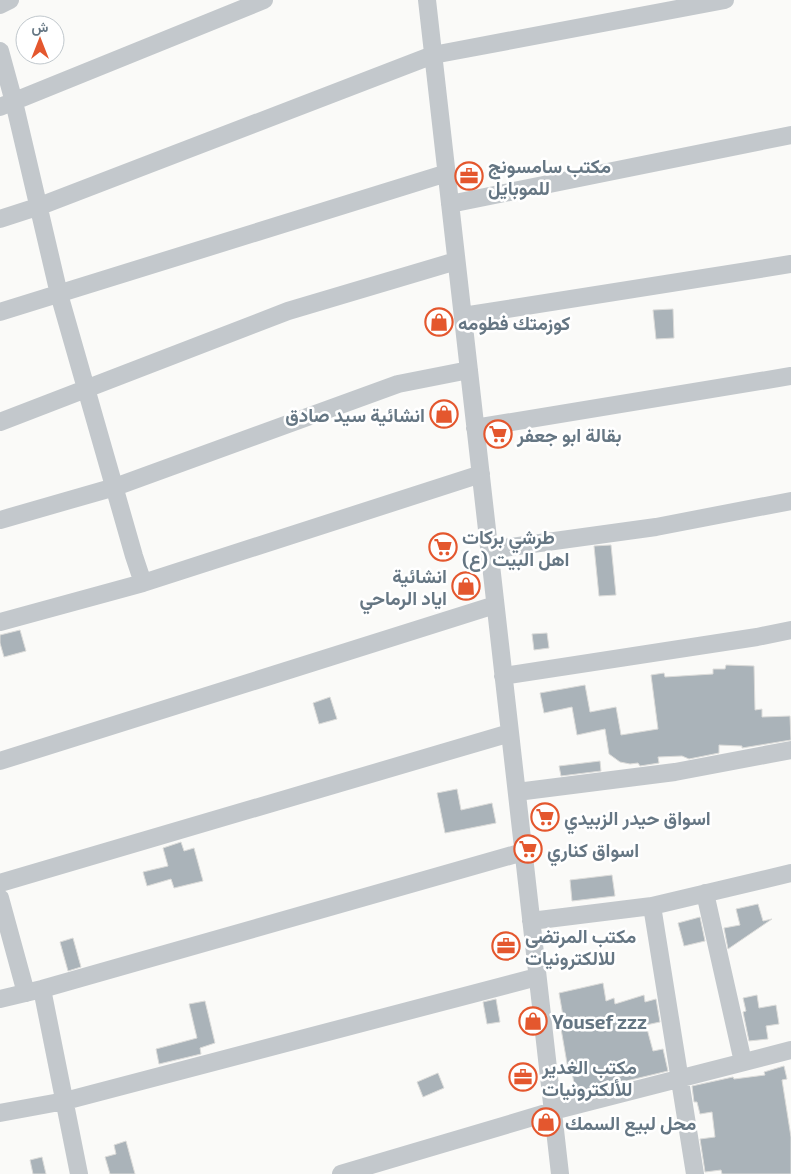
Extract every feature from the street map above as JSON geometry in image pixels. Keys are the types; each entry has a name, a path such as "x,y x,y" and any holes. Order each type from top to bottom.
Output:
{"street":[{"path":"0,5 10,0"},
{"path":"7,105 264,0"},
{"path":"427,0 560,1174"},
{"path":"0,219 40,206 433,55 725,0"},
{"path":"0,51 7,105 40,206 60,294 86,389 143,582"},
{"path":"450,204 791,135"},
{"path":"0,312 446,173"},
{"path":"0,422 288,312 456,261"},
{"path":"463,316 791,264"},
{"path":"0,520 115,487 398,384 469,370"},
{"path":"475,428 791,376"},
{"path":"0,622 143,582 481,474"},
{"path":"489,550 656,527 791,501"},
{"path":"0,761 495,605"},
{"path":"503,676 757,637 791,630"},
{"path":"0,883 510,733"},
{"path":"517,792 675,772 791,750"},
{"path":"0,999 524,852"},
{"path":"531,920 652,906 791,873"},
{"path":"705,893 743,1062"},
{"path":"0,898 34,991 65,1101 79,1174"},
{"path":"652,906 696,1174"},
{"path":"0,1113 65,1101 537,977"},
{"path":"340,1174 553,1111 791,1050"}],"building":[{"path":"673,309 674,338 656,339 653,310"},
{"path":"611,545 616,595 599,596 594,546"},
{"path":"20,630 26,651 4,657 0,635"},
{"path":"547,633 549,648 534,650 532,634"},
{"path":"726,665 754,666 755,710 762,709 762,717 790,716 791,740 742,748 742,746 719,745 719,753 689,759 682,756 658,757 659,763 640,766 638,763 620,762 609,754 605,729 577,735 572,707 544,713 540,693 585,685 590,712 616,707 621,735 658,729 651,675 664,673 665,677 713,674 713,669 725,669"},
{"path":"330,697 337,719 319,724 313,703"},
{"path":"600,761 601,771 561,776 559,766"},
{"path":"457,789 461,810 492,803 496,823 445,833 437,793"},
{"path":"181,842 184,851 194,848 203,881 174,888 171,879 147,886 143,872 168,866 163,848"},
{"path":"612,875 615,896 572,901 570,880"},
{"path":"758,904 763,921 772,919 728,949 724,928 740,925 736,909"},
{"path":"700,917 705,941 684,946 678,923"},
{"path":"73,938 81,967 68,971 60,942"},
{"path":"603,983 606,1001 614,998 615,1004 644,995 645,1002 656,999 660,1022 646,1025 653,1051 663,1049 668,1071 576,1093 571,1068 568,1069 559,1017 563,1016 559,993"},
{"path":"757,995 759,1008 776,1005 779,1024 766,1026 768,1039 749,1041 743,1012 746,1011 743,998"},
{"path":"496,999 500,1022 487,1024 483,1002"},
{"path":"205,1001 215,1043 200,1048 201,1054 159,1064 156,1049 197,1038 189,1004"},
{"path":"784,1066 787,1079 782,1080 791,1137 791,1174 722,1174 721,1170 705,1172 700,1139 715,1137 712,1112 700,1114 697,1102 694,1102 692,1086 733,1077 734,1079 765,1075 764,1072"},
{"path":"438,1073 444,1088 423,1097 417,1082"},
{"path":"126,1141 135,1174 110,1174 105,1157 116,1154 114,1145"},
{"path":"42,1157 46,1174 33,1174 30,1160"}],"place":[{"name":"مكتب سامسونج للموبايل","path":"469,176"},
{"name":"كوزمتك فطومه","path":"439,322"},
{"name":"انشائية سيد صادق","path":"444,414"},
{"name":"بقالة ابو جعفر","path":"498,434"},
{"name":"طرشي بركات اهل البيت (ع)","path":"443,547"},
{"name":"انشائية اياد الرماحي","path":"466,586"},
{"name":"اسواق حيدر الزبيدي","path":"545,817"},
{"name":"اسواق كناري","path":"528,849"},
{"name":"مكتب المرتضى للالكترونيات","path":"506,946"},
{"name":"Yousef zzz","path":"533,1021"},
{"name":"مكتب الغدير للألكترونيات","path":"523,1077"},
{"name":"محل لبيع السمك","path":"546,1122"}]}
